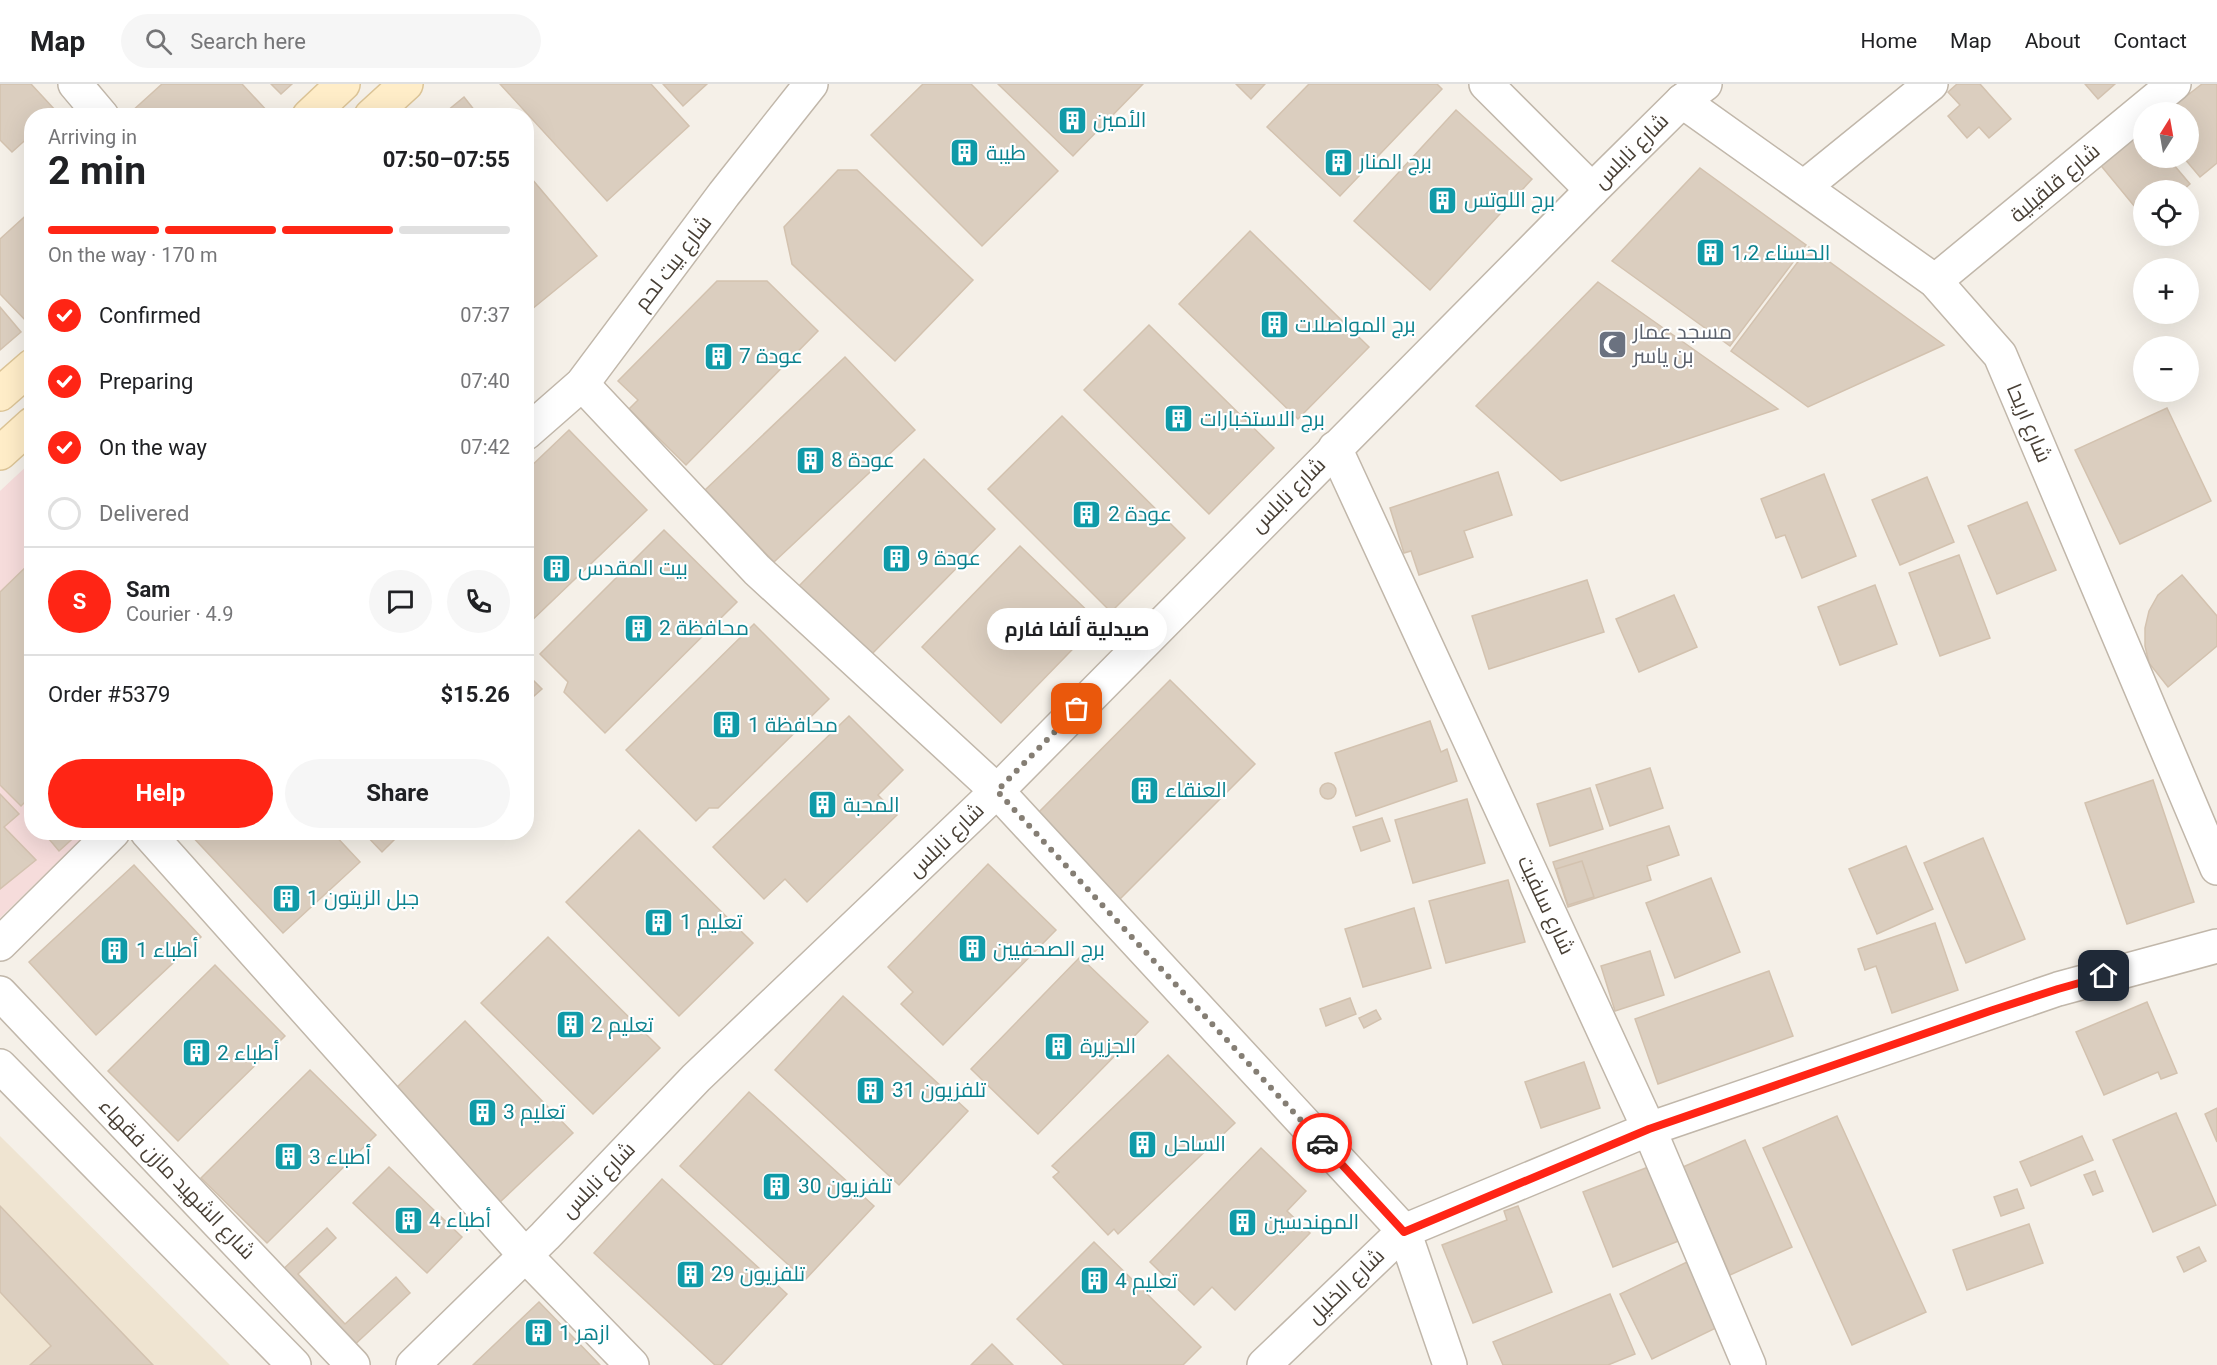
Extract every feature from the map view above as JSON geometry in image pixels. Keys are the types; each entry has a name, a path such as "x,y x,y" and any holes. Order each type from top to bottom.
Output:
{"main road":[{"path":"318,108 343,84"},
{"path":"380,108 406,84"},
{"path":"0,394 24,373"},
{"path":"0,453 24,431"}],"street":[{"path":"75,84 95,108"},
{"name":"شارع بيت لحم","path":"534,426 582,384 724,194 811,84"},
{"path":"1486,84 1592,190"},
{"path":"1804,187 1931,84"},
{"name":"شارع قلقيلية","path":"1935,281 2174,84"},
{"name":"شارع نابلس","path":"413,1365 545,1236 696,1078 997,791 1592,190 1694,92"},
{"name":"شارع اريحا","path":"1694,92 1804,187 1935,281 2000,355 2217,868"},
{"path":"582,384 757,570 997,791 1404,1232 1449,1365"},
{"name":"شارع سلفيت","path":"1335,448 1649,1129 1749,1365"},
{"path":"0,944 105,840"},
{"path":"154,840 525,1254 632,1365"},
{"name":"شارع الخليل","path":"1264,1365 1404,1232 1649,1129 2058,989 2217,946"},
{"name":"شارع الشهيد مازن فقهاء","path":"0,993 353,1365"},
{"path":"0,1066 294,1365"}],"shaded area":[{"path":"24,469 24,840 81,840 0,918 0,491"},
{"path":"0,1136 230,1365 0,1365"}],"building":[{"path":"0,84 31,84 53,108 24,108 24,141 12,152 0,140"},
{"path":"162,84 242,84 264,108 135,108"},
{"path":"271,84 292,84 281,94"},
{"path":"500,84 651,84 689,126 607,201 534,121 534,108 522,108"},
{"path":"663,84 707,84 683,106"},
{"name":"طيبة","path":"923,84 971,84 1058,171 982,246 871,135"},
{"name":"الأمين","path":"998,84 1143,84 1073,156"},
{"path":"1236,84 1265,84 1251,99"},
{"name":"برج المنار","path":"1309,84 1437,84 1442,89 1340,196 1267,127"},
{"path":"1957,84 1980,84 2011,119 1989,138 1979,127 1967,138 1948,116 1960,105 1948,92"},
{"path":"2085,84 2115,84 2098,99"},
{"path":"2202,84 2217,84 2217,163 2200,177 2192,168 2199,168 2199,102 2179,102"},
{"path":"464,97 473,108 451,108"},
{"name":"برج اللوتس","path":"1456,110 1532,179 1430,290 1354,221"},
{"path":"2133,134 2133,168 2176,168 2187,180 2133,180 2133,205 2093,156"},
{"name":"الحسناء 1،2","path":"1700,168 1806,245 1730,346 1612,261"},
{"path":"838,170 857,170 973,280 895,361 792,264 784,227"},
{"path":"534,181 597,256 534,307"},
{"path":"24,217 24,319 0,294 0,239"},
{"name":"برج المواصلات","path":"1250,231 1369,347 1298,419 1179,304"},
{"name":"الحسناء 1،2","path":"1809,247 1944,345 1808,407 1731,351"},
{"name":"عودة 7","path":"717,281 767,281 818,331 686,465 629,409 638,400 618,381"},
{"name":"مسجد عمار بن ياسر","path":"1598,282 1778,409 1561,481 1476,406"},
{"path":"0,307 21,332 0,350"},
{"name":"برج الاستخبارات","path":"1149,325 1274,448 1209,514 1084,390"},
{"name":"عودة 8","path":"845,357 915,430 774,562 705,490"},
{"path":"2167,408 2211,501 2120,544 2075,450"},
{"name":"عودة 2","path":"1062,416 1185,538 1111,612 988,489"},
{"name":"بيت المقدس","path":"569,430 647,510 534,618 534,463"},
{"name":"عودة 9","path":"924,459 995,529 868,658 797,588"},
{"path":"1498,472 1512,515 1464,531 1473,557 1419,575 1411,551 1404,553 1390,508"},
{"path":"1824,474 1856,556 1802,578 1785,535 1776,538 1761,499"},
{"path":"1927,477 1954,542 1900,565 1872,500"},
{"path":"2027,502 2056,570 1997,594 1968,526"},
{"name":"محافظة 2","path":"664,530 737,602 605,733 564,692 568,682 540,654"},
{"path":"1020,546 1099,622 1001,723 922,647"},
{"path":"1959,555 1990,638 1940,656 1909,573"},
{"path":"24,569 24,803 21,806 0,785 0,592"},
{"path":"2182,575 2217,616 2217,646 2168,687 2149,663 2145,646 2145,628 2149,611 2158,595"},
{"path":"1587,580 1604,632 1489,669 1472,616"},
{"path":"1875,585 1897,644 1840,665 1818,607"},
{"path":"1674,595 1697,647 1639,672 1616,619"},
{"name":"محافظة 1","path":"754,624 829,699 718,808 709,808 696,821 626,750"},
{"name":"العنقاء","path":"1170,680 1255,764 1119,900 1034,817"},
{"path":"534,681 542,689 534,696"},
{"name":"المحبة","path":"849,716 903,770 878,795 897,815 807,902 785,879 764,899 713,847"},
{"path":"1430,721 1441,752 1447,749 1457,781 1356,816 1335,753"},
{"path":"1650,768 1663,808 1610,826 1596,785"},
{"path":"2153,780 2194,902 2127,924 2085,803"},
{"path":"1325,783 1331,783 1336,791 1334,797 1325,799 1320,794 1320,788"},
{"path":"1590,788 1603,829 1550,846 1537,804"},
{"path":"0,794 19,814 4,827 36,860 0,889"},
{"path":"1467,799 1485,863 1413,883 1395,820"},
{"path":"1382,818 1390,841 1361,851 1353,827"},
{"path":"1669,826 1679,855 1647,866 1651,880 1568,907 1553,862"},
{"name":"تعليم 1","path":"639,830 753,943 679,1016 566,902"},
{"path":"1983,838 2025,939 1966,963 1924,863"},
{"path":"50,840 71,840 59,851"},
{"name":"جبل الزيتون 1","path":"196,840 339,840 360,862 283,933"},
{"path":"371,840 394,840 382,852"},
{"path":"1906,846 1933,909 1877,934 1849,869"},
{"path":"1582,861 1594,897 1568,905 1556,869"},
{"name":"برج الصحفيين","path":"988,864 1056,930 943,1045 901,1004 913,992 888,967"},
{"name":"أطباء 1","path":"134,865 201,937 96,1035 29,962"},
{"path":"1711,878 1740,952 1675,978 1646,903"},
{"path":"1508,880 1525,942 1446,963 1429,901"},
{"path":"1414,908 1431,968 1363,987 1345,929"},
{"path":"1935,923 1958,990 1892,1013 1876,966 1865,970 1858,949"},
{"name":"تعليم 2","path":"548,937 660,1048 593,1114 481,1003"},
{"path":"1650,951 1664,995 1615,1011 1601,966"},
{"name":"الجزيرة","path":"1080,957 1148,1022 1038,1134 971,1069"},
{"name":"أطباء 2","path":"215,965 285,1036 178,1141 108,1071"},
{"path":"1769,971 1793,1036 1658,1084 1635,1019"},
{"name":"تلفزيون 31","path":"843,996 968,1111 899,1185 775,1070"},
{"path":"1350,998 1356,1014 1326,1026 1320,1009"},
{"path":"2147,1002 2177,1073 2161,1079 2158,1072 2104,1095 2076,1032"},
{"path":"1376,1010 1381,1019 1364,1028 1359,1018"},
{"name":"تعليم 3","path":"465,1021 573,1133 499,1203 392,1092"},
{"name":"الساحل","path":"1168,1055 1235,1123 1118,1234 1114,1229 1108,1235 1053,1177 1059,1172 1052,1166"},
{"path":"1584,1062 1600,1108 1541,1128 1525,1082"},
{"name":"أطباء 3","path":"310,1070 376,1135 267,1243 201,1178"},
{"name":"تلفزيون 30","path":"749,1092 874,1206 805,1280 680,1166"},
{"path":"2217,1108 2217,1142 2205,1114"},
{"path":"2176,1113 2216,1205 2153,1232 2113,1140"},
{"path":"1837,1116 1926,1312 1852,1345 1763,1148"},
{"path":"2082,1136 2093,1160 2031,1186 2020,1162"},
{"path":"1745,1140 1792,1247 1730,1275 1683,1167"},
{"name":"المهندسين","path":"1261,1148 1306,1191 1287,1211 1310,1233 1235,1310 1212,1287 1194,1305 1150,1262"},
{"path":"1651,1166 1681,1240 1613,1267 1583,1192"},
{"name":"أطباء 4","path":"389,1167 462,1237 427,1273 353,1203"},
{"path":"2095,1171 2103,1191 2093,1195 2084,1175"},
{"name":"تلفزيون 29","path":"662,1179 787,1294 721,1365 715,1365 594,1253"},
{"path":"2017,1189 2024,1208 2001,1216 1994,1197"},
{"path":"0,1206 153,1365 30,1365 51,1346 0,1292"},
{"path":"1518,1206 1552,1292 1473,1323 1442,1245 1507,1220 1504,1211"},
{"path":"2029,1224 2043,1263 1967,1290 1953,1250"},
{"path":"327,1228 336,1238 298,1274 345,1324 396,1277 410,1293 349,1350 277,1275"},
{"name":"تعليم 4","path":"1094,1242 1201,1347 1183,1365 1064,1365 1017,1319"},
{"path":"2199,1247 2206,1261 2184,1272 2177,1257"},
{"path":"1687,1262 1718,1327 1652,1359 1620,1294"},
{"path":"1610,1294 1635,1354 1608,1365 1503,1365 1493,1342"},
{"name":"ازهر 1","path":"539,1302 600,1365 473,1365"},
{"path":"992,1344 1013,1365 971,1365"}],"way so far":[{"path":"1077,709 997,791 1322,1143"}],"place":[{"name":"الأمين","path":"1072,120"},
{"name":"طيبة","path":"965,153"},
{"name":"برج المنار","path":"1338,162"},
{"name":"برج اللوتس","path":"1443,200"},
{"name":"الحسناء 1،2","path":"1710,253"},
{"name":"برج المواصلات","path":"1274,325"},
{"name":"مسجد عمار بن ياسر","path":"1612,344"},
{"name":"عودة 7","path":"718,356"},
{"name":"برج الاستخبارات","path":"1179,419"},
{"name":"عودة 8","path":"810,460"},
{"name":"عودة 2","path":"1087,514"},
{"name":"عودة 9","path":"896,558"},
{"name":"بيت المقدس","path":"557,568"},
{"name":"محافظة 2","path":"638,628"},
{"name":"صيدلية ألفا فارم","path":"1077,709"},
{"name":"محافظة 1","path":"727,725"},
{"name":"العنقاء","path":"1144,790"},
{"name":"المحبة","path":"822,805"},
{"name":"جبل الزيتون 1","path":"286,898"},
{"name":"تعليم 1","path":"659,922"},
{"name":"برج الصحفيين","path":"972,949"},
{"name":"أطباء 1","path":"115,950"},
{"name":"تعليم 2","path":"570,1025"},
{"name":"الجزيرة","path":"1059,1046"},
{"name":"أطباء 2","path":"196,1053"},
{"name":"تلفزيون 31","path":"871,1090"},
{"name":"تعليم 3","path":"482,1112"},
{"name":"الساحل","path":"1143,1144"},
{"name":"أطباء 3","path":"288,1157"},
{"name":"تلفزيون 30","path":"777,1186"},
{"name":"أطباء 4","path":"408,1220"},
{"name":"المهندسين","path":"1243,1222"},
{"name":"تلفزيون 29","path":"690,1274"},
{"name":"تعليم 4","path":"1094,1281"},
{"name":"ازهر 1","path":"538,1333"}],"route":[{"path":"1322,1143 1404,1232 1649,1129 1993,1010 2104,976"}]}
